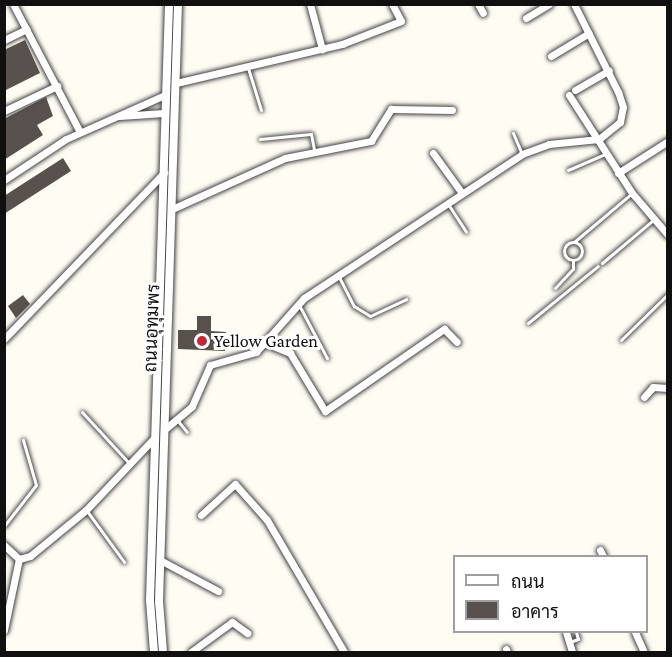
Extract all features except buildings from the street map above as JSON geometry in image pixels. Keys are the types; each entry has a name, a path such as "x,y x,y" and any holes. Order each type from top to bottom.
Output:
{"street":[{"path":"13,4 80,132"},
{"name":"ถนนอุทุมพร","path":"154,652 150,600 169,4"},
{"name":"ถนนอุทุมพร","path":"163,652 160,560 178,4"},
{"path":"310,4 322,49"},
{"path":"176,83 322,49 401,21 392,4"},
{"path":"478,4 483,13"},
{"path":"526,18 549,4"},
{"path":"4,630 19,559 86,510 155,437 178,421 192,406 214,361 249,355 267,344 298,303 522,154 549,144 599,139 623,115 609,70 574,4"},
{"path":"4,40 27,29"},
{"path":"551,56 589,33"},
{"path":"609,70 572,92 618,173 667,234"},
{"path":"4,111 57,86"},
{"path":"4,180 80,132 165,95"},
{"path":"172,209 285,158 314,150 371,141 391,110 452,110"},
{"path":"119,116 164,112"},
{"path":"618,173 668,141"},
{"path":"433,153 462,193"},
{"path":"4,339 164,174"},
{"path":"267,344 290,353 325,411 444,328 457,342"},
{"path":"644,397 653,387 668,388"},
{"path":"201,515 235,484 267,520 344,652"},
{"path":"5,545 19,559"},
{"path":"160,560 218,591"},
{"path":"191,652 232,622 247,633"},
{"path":"566,633 572,652"},
{"path":"635,633 644,652"}],"lane":[{"path":"247,66 261,110"},
{"path":"513,133 522,154"},
{"path":"260,139 311,134 314,150"},
{"path":"568,170 607,153"},
{"path":"555,288 573,269 573,260 564,250 632,193"},
{"path":"447,203 466,232"},
{"path":"602,263 654,219"},
{"path":"573,260 582,252 574,242"},
{"path":"528,323 598,266"},
{"path":"338,276 362,314 370,316 406,299"},
{"path":"621,339 668,294"},
{"path":"298,303 327,358"},
{"path":"82,412 130,464"},
{"path":"178,421 187,432"},
{"path":"4,526 36,485 23,440"},
{"path":"86,510 124,562"},
{"path":"569,642 578,639 576,633"}],"place":[{"name":"Yellow Garden","path":"202,341"}]}
